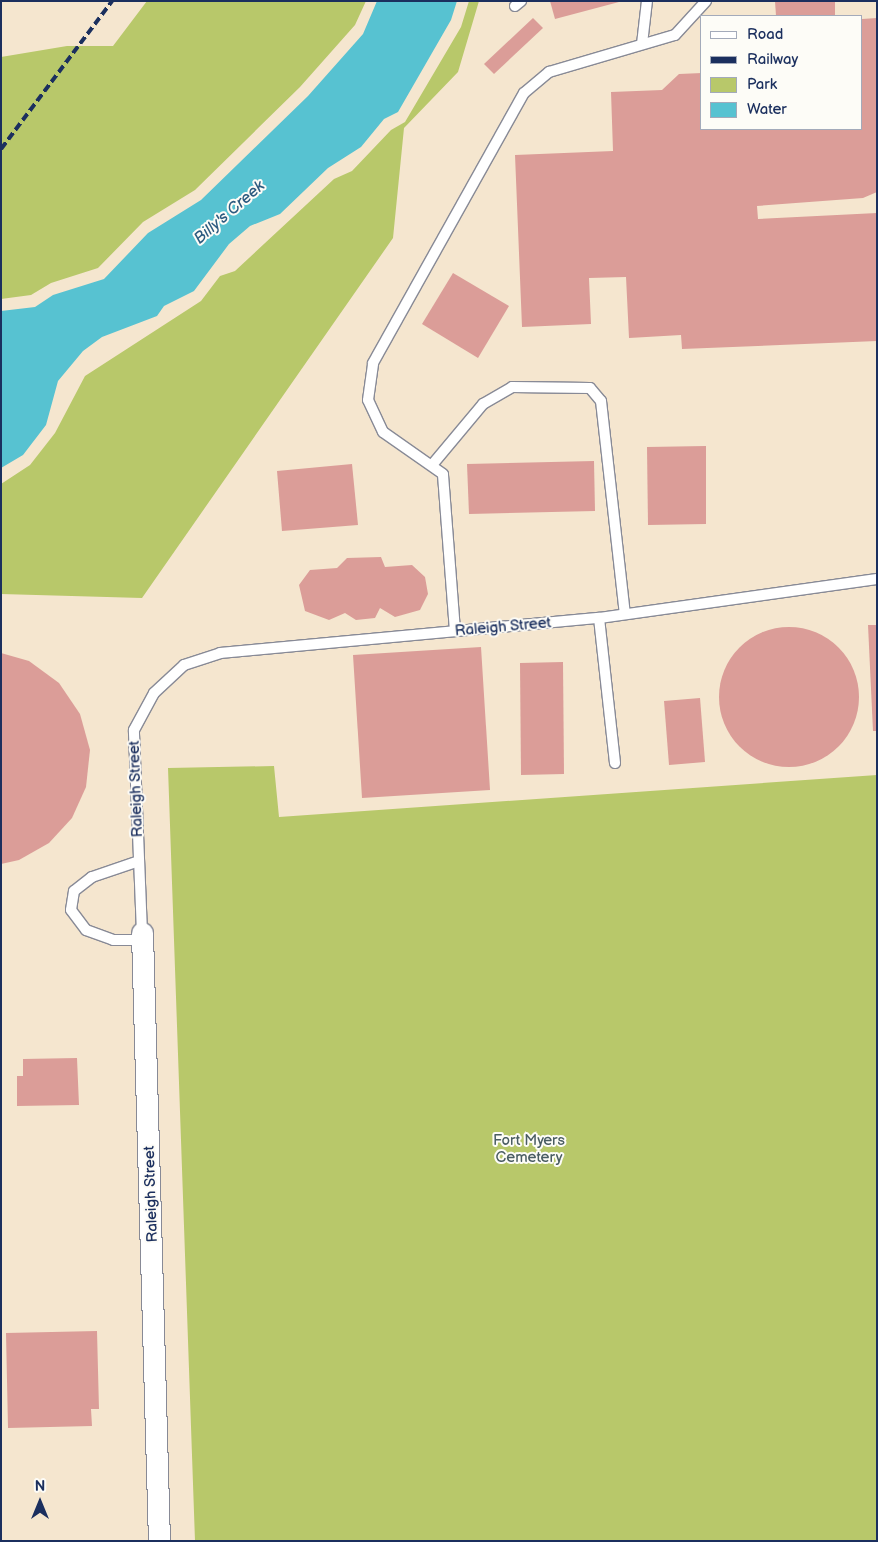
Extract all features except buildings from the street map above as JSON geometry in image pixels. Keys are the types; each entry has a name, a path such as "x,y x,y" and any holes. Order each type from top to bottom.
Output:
{"street":[{"name":"Raleigh Street","path":"142,937 159,1541"}],"lane":[{"path":"642,44 647,1"},
{"path":"455,631 443,474 383,432 368,400 373,363 524,93 549,72 675,35 706,1"},
{"path":"432,465 483,404 512,387 590,388 602,401 625,614"},
{"name":"Raleigh Street","path":"142,937 134,730 154,693 184,665 220,653 599,618 877,579"},
{"path":"599,618 615,763"},
{"path":"139,861 92,877 74,891 71,910 86,930 113,940 142,937"}],"green space":[{"path":"147,1 366,1 355,25 300,87 195,190 143,222 98,268 51,283 31,295 1,299 1,57 67,46 113,46"},
{"path":"469,1 479,1 458,72 404,128 393,238 142,598 1,594 1,484 30,465 55,433 85,376 201,301 220,276 235,271 334,179 352,171 391,130 405,122 461,27"},
{"name":"Fort Myers Cemetery","path":"274,766 279,817 877,775 877,1541 195,1541 168,768"}],"water":[{"name":"Billy's Creek","path":"377,1 457,1 451,20 398,112 384,119 361,147 328,168 280,214 250,226 229,244 194,291 164,306 157,316 102,337 83,351 58,381 46,425 23,455 1,468 1,311 35,307 53,295 104,279 148,233 201,200 308,96 363,34"}],"railway":[{"path":"1,149 112,1"}]}
